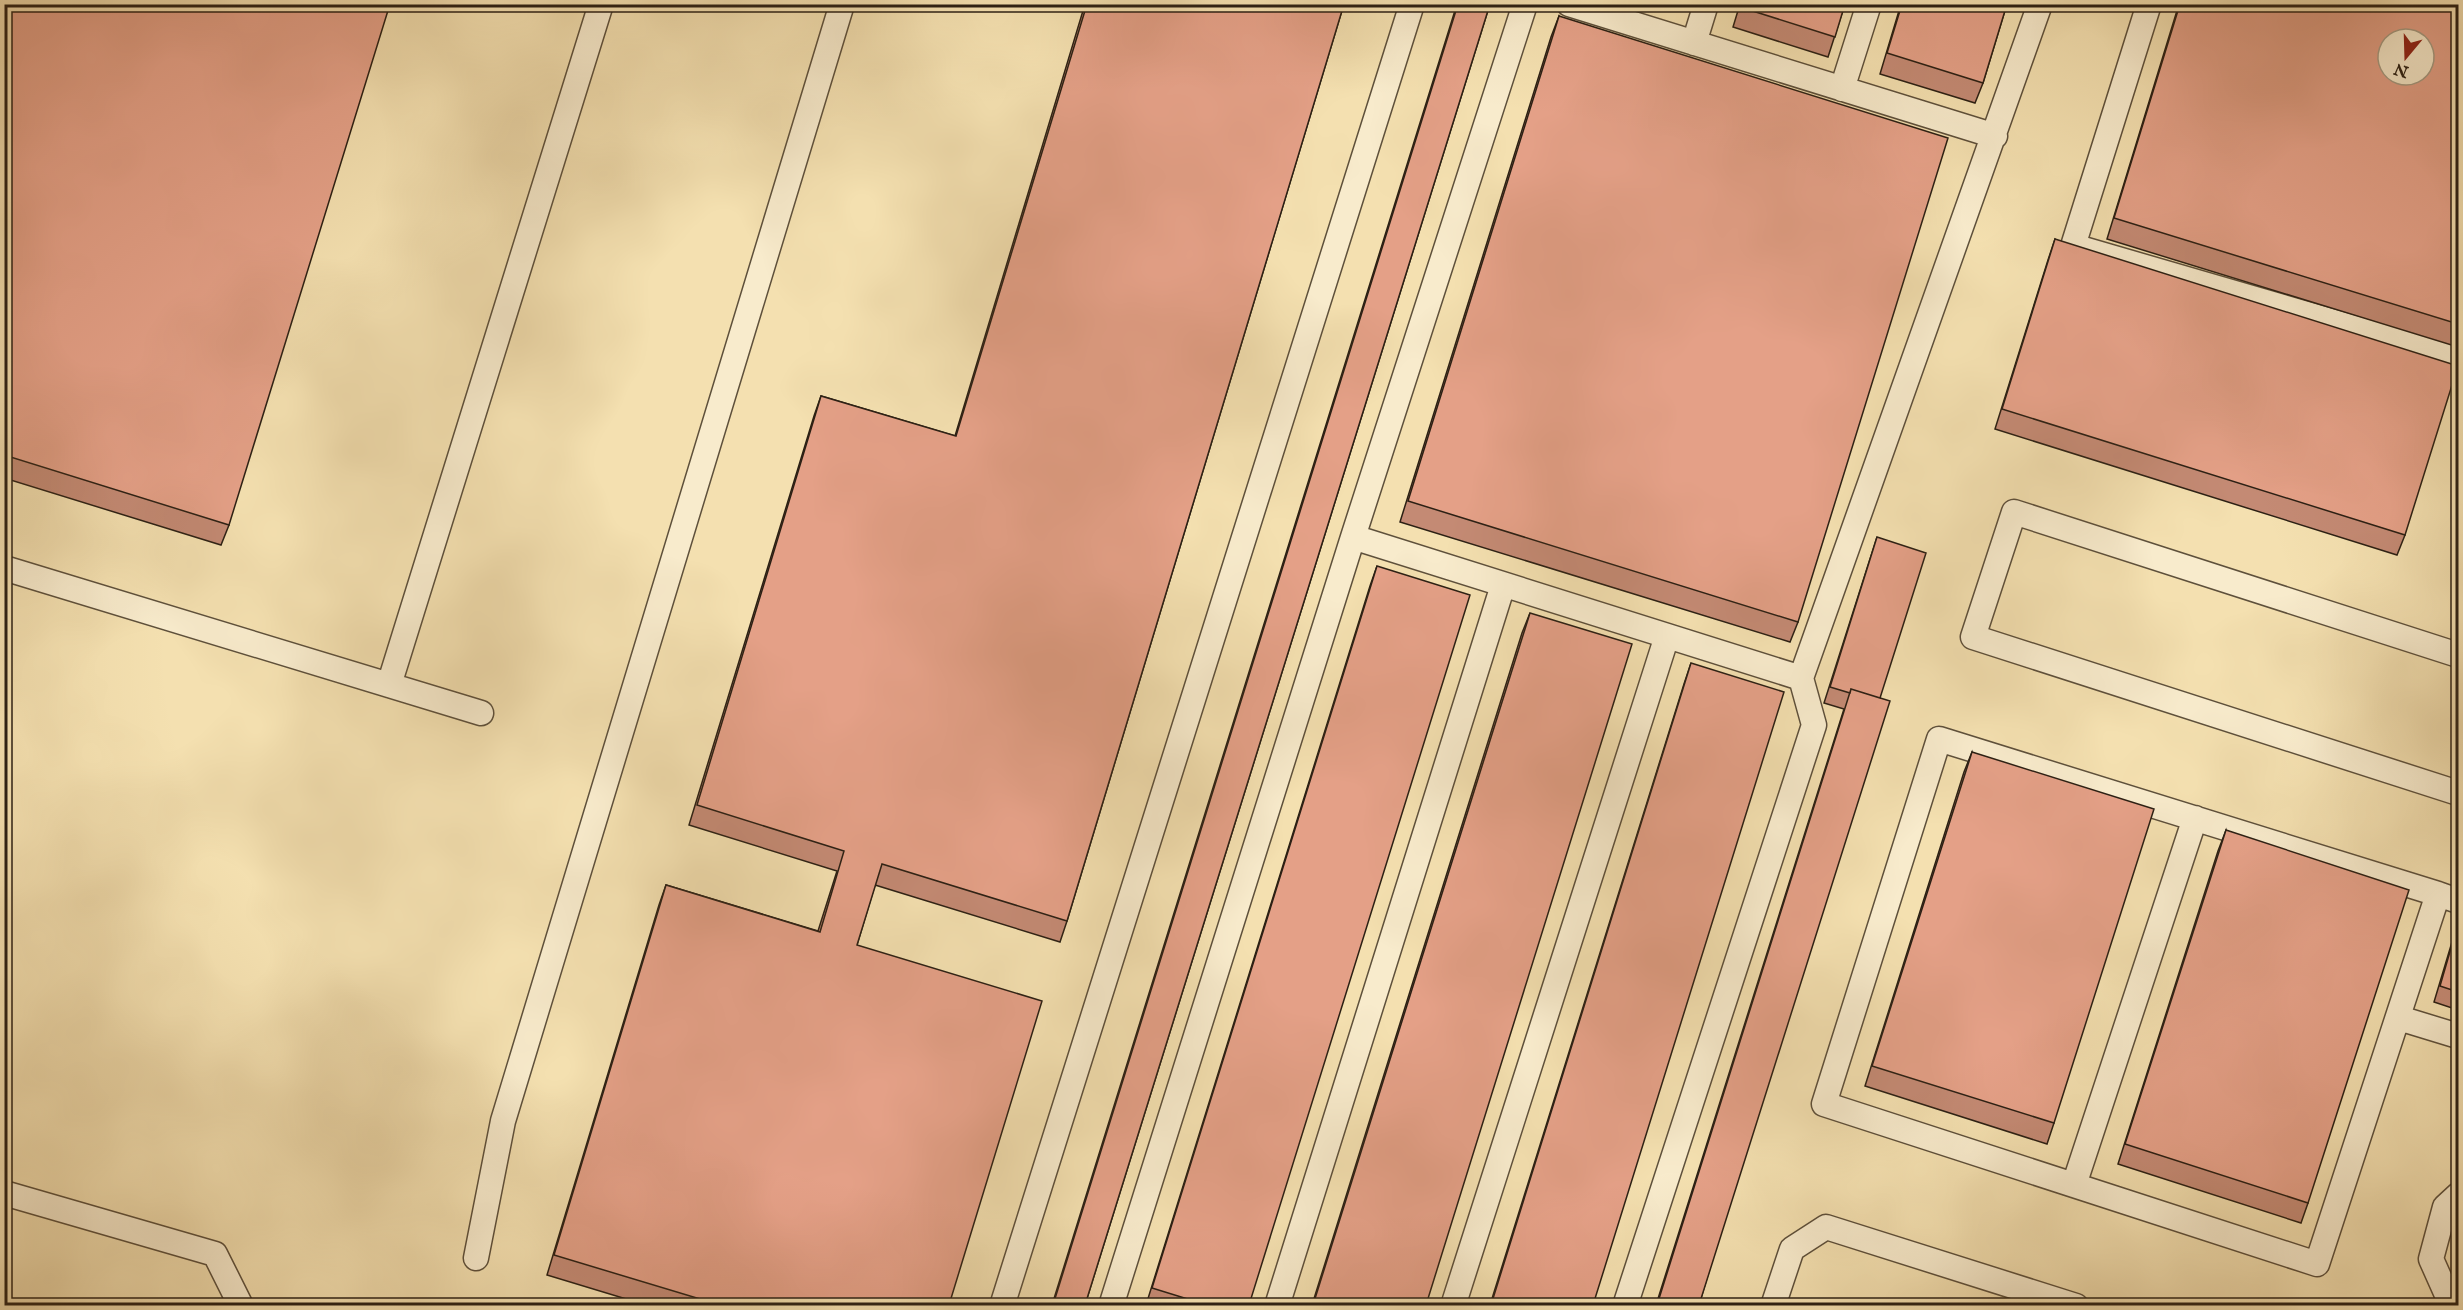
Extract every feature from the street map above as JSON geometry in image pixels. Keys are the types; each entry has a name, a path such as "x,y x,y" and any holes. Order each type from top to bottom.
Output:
{"lane":[{"path":"389,685 601,4"},
{"path":"476,1258 503,1121 842,4"},
{"path":"1002,1305 1412,4"},
{"path":"1111,1305 1353,537 1525,4"},
{"path":"1569,4 1995,136"},
{"path":"1694,43 1706,4"},
{"path":"1842,89 1869,4"},
{"path":"1625,1305 1814,725 1801,678 2040,4"},
{"path":"2149,4 2073,246 2458,358"},
{"path":"2458,655 2014,512 1973,637 2458,793"},
{"path":"1353,537 1801,678"},
{"path":"4,568 481,713"},
{"path":"1277,1305 1503,585"},
{"path":"1453,1305 1667,636"},
{"path":"1939,739 2448,897 2399,1018 2317,1264 1824,1104 1939,739"},
{"path":"2074,1185 2195,818"},
{"path":"2399,1018 2458,1036"},
{"path":"4,1193 214,1254 241,1305"},
{"path":"2452,1305 2431,1259 2445,1207 2458,1195"},
{"path":"1773,1305 1792,1249 1826,1227 2076,1305"}],"building":[{"path":"4,4 390,4 229,525 4,455"},
{"path":"1087,4 1344,4 1067,921 882,864 857,945 1042,1001 949,1305 720,1305 554,1255 666,885 820,932 844,851 697,805 821,396 956,436"},
{"path":"1458,4 1490,4 1085,1305 1053,1305"},
{"path":"1741,4 1845,4 1835,37 1740,7"},
{"path":"1902,4 2007,4 1983,83 1887,53"},
{"path":"2180,4 2458,4 2458,324 2114,218"},
{"path":"1559,16 1948,138 1798,622 1408,501"},
{"path":"2055,239 2458,366 2405,535 2002,409"},
{"path":"1877,537 1926,553 1880,698 1851,689 1850,693 1830,687"},
{"path":"1377,566 1470,595 1249,1305 1207,1305 1152,1288"},
{"path":"1530,613 1632,644 1426,1305 1313,1305"},
{"path":"1691,663 1784,692 1593,1305 1491,1305"},
{"path":"1851,689 1890,701 1699,1305 1657,1305"},
{"path":"1972,752 2154,809 2054,1123 1872,1066"},
{"path":"2226,830 2409,890 2308,1203 2125,1144"},
{"path":"2458,924 2458,992 2440,986"}]}
